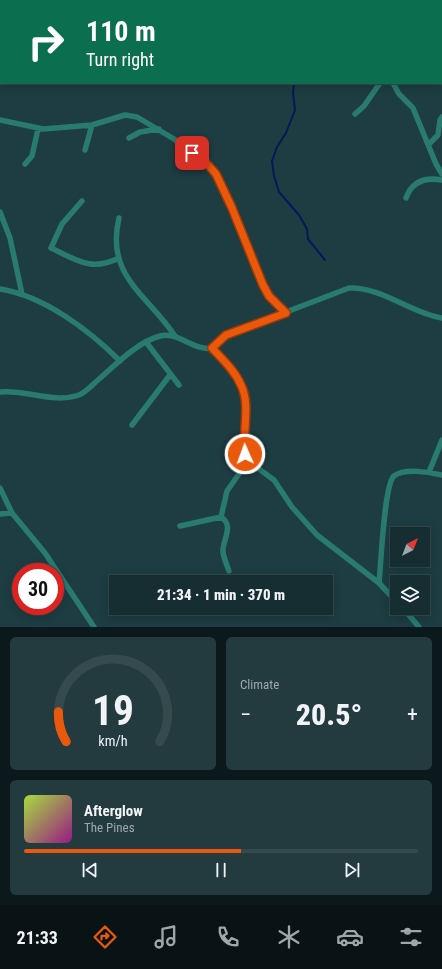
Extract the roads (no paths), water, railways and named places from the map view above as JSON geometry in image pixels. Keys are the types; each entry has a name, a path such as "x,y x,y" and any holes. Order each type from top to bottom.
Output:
{"street":[{"path":"355,114 364,106 379,84"},
{"path":"394,84 399,94 413,108 436,164 442,174"},
{"path":"0,120 38,129 92,125 125,115 137,117 159,129 192,153 201,157 216,174 232,208 263,285 269,296 286,313"},
{"path":"429,144 438,135 440,120 442,117"},
{"path":"85,150 92,125"},
{"path":"25,164 32,156 38,129"},
{"path":"128,138 140,132 159,129"},
{"path":"406,198 413,185 423,180 442,180"},
{"path":"82,201 62,224 51,248 80,262 96,265 107,264 119,258"},
{"path":"0,212 10,238 22,294"},
{"path":"119,218 116,232 119,258 131,285 165,321 175,336"},
{"path":"212,348 226,335 338,292 356,288 397,300 432,316 442,318"},
{"path":"0,289 22,294 86,330 120,361"},
{"path":"0,392 15,391 58,397 76,396 87,390 120,361 146,342 161,335 175,336 202,347 212,348 230,367 242,386 245,407 244,445 248,461 274,480 292,507 317,535 379,583 390,595"},
{"path":"146,342 179,385"},
{"path":"132,425 170,375"},
{"path":"429,472 442,440"},
{"path":"221,517 227,491 248,461"},
{"path":"379,583 386,502 391,480 395,475 401,473 429,472 442,475"},
{"path":"0,488 12,513 45,553 94,627"},
{"path":"0,514 12,513"},
{"path":"180,526 221,517"},
{"path":"221,517 226,523 228,529 223,551 229,571"},
{"path":"409,615 419,627"}],"waterway":[{"path":"294,84 293,93 295,110 286,133 277,147 272,161 274,176 279,192 299,215 307,229 308,239 325,260"}]}
